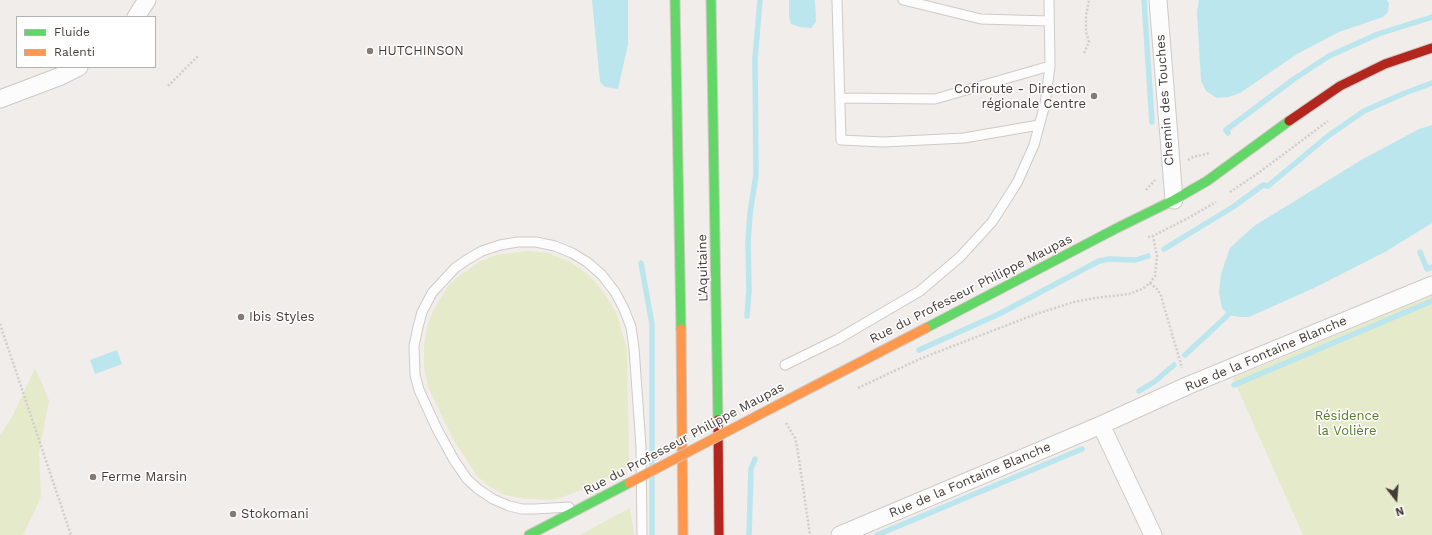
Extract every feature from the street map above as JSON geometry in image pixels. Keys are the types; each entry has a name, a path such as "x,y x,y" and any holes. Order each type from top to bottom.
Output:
{"main road":[{"name":"L'Aquitaine","path":"675,0 682,387 683,535"},
{"name":"L'Aquitaine","path":"711,0 718,387 719,535"},
{"name":"Rue du Professeur Philippe Maupas","path":"529,535 1174,200 1207,181 1311,105 1340,86 1385,64 1432,48"},
{"name":"Rue du Professeur Philippe Maupas","path":"1416,53 1432,52"}],"street":[{"path":"137,16 147,0"},
{"name":"Chemin des Touches","path":"1158,0 1174,200"},
{"path":"1,94 61,76 77,68"},
{"name":"Rue de la Fontaine Blanche","path":"840,535 1101,425 1189,385 1432,285"},
{"path":"1101,425 1153,535"}],"lane":[{"path":"837,0 841,140 883,142 964,138 1039,125"},
{"path":"903,0 981,19 1049,21"},
{"path":"785,366 838,339 920,291 960,257 992,222 1017,183 1034,145 1045,104 1050,66 1049,0"},
{"path":"840,98 935,99 1050,66"},
{"path":"587,505 535,510 522,509 509,506 493,499 478,489 467,479 454,460 437,429 419,390 415,375 414,346 422,312 432,293 444,278 455,268 482,251 500,245 518,242 536,242 566,250 587,262 602,275 624,309 631,327 636,373 641,447 642,535"}],"path":[{"path":"1084,53 1089,42 1086,32 1086,16 1089,0"},
{"path":"168,86 198,56"},
{"path":"1225,196 1257,174 1332,117"},
{"path":"856,389 922,358 1036,314 1074,302 1128,294 1142,289 1150,283 1155,276 1156,261 1153,236 1190,217 1218,200"},
{"path":"1150,283 1158,290 1161,296 1181,367 1189,385"},
{"path":"0,324 71,535"},
{"path":"792,419 785,422 797,446 810,535"}],"green space":[{"path":"529,251 548,253 570,262 590,276 604,293 616,312 627,349 629,466 587,488 554,500 528,499 504,495 489,486 477,476 453,439 428,387 424,366 424,345 427,326 433,311 449,285 460,275 481,261 496,255"},
{"name":"Résidence la Volière","path":"1432,295 1432,535 1303,535 1233,378"},
{"path":"35,368 49,400 39,454 41,497 23,535 0,535 0,435 12,417"},
{"path":"630,508 634,535 580,535"}],"water":[{"path":"592,0 628,0 628,44 618,89 605,87 600,82"},
{"path":"789,0 815,0 816,22 811,28 799,27 791,24 789,16"},
{"path":"1199,0 1387,0 1389,3 1388,12 1383,17 1339,32 1297,54 1240,93 1229,97 1217,98 1206,91 1201,81 1197,12"},
{"path":"1432,125 1432,223 1385,252 1314,288 1249,317 1228,315 1222,308 1219,293 1221,274 1230,248 1254,226 1363,159 1419,129"},
{"path":"117,350 122,364 95,374 90,360"}],"waterway":[{"path":"747,316 749,291 748,242 750,213 756,175 755,59 760,0"},
{"path":"1144,0 1152,122"},
{"path":"1228,133 1226,130 1294,79 1329,56 1378,34 1432,17"},
{"path":"1164,249 1233,207 1263,185 1268,186 1328,136 1364,111 1432,83"},
{"path":"1420,252 1427,269 1432,267"},
{"path":"919,350 999,314 1099,261 1109,259 1136,260 1148,256"},
{"path":"641,263 652,324 652,465"},
{"path":"1234,385 1432,301"},
{"path":"1185,355 1228,315"},
{"path":"1139,391 1154,382 1174,365"},
{"path":"877,535 1082,449"},
{"path":"749,535 751,469 755,459"},
{"path":"652,477 652,535"}],"traffic: fast":[{"path":"675,0 681,329"},
{"path":"711,0 718,420"},
{"path":"926,328 1117,228 1174,200 1207,181 1289,121"},
{"path":"529,535 629,483"}],"traffic: slow":[{"path":"772,408 926,328"},
{"path":"681,329 683,535"},
{"path":"629,483 772,408"}],"traffic: jam":[{"path":"1289,121 1340,86 1385,64 1432,48"},
{"path":"718,420 719,535"}],"place":[{"name":"HUTCHINSON","path":"370,51"},
{"name":"Cofiroute - Direction régionale Centre","path":"1094,96"},
{"name":"Ibis Styles","path":"241,317"},
{"name":"Ferme Marsin","path":"93,477"},
{"name":"Stokomani","path":"233,514"}]}
